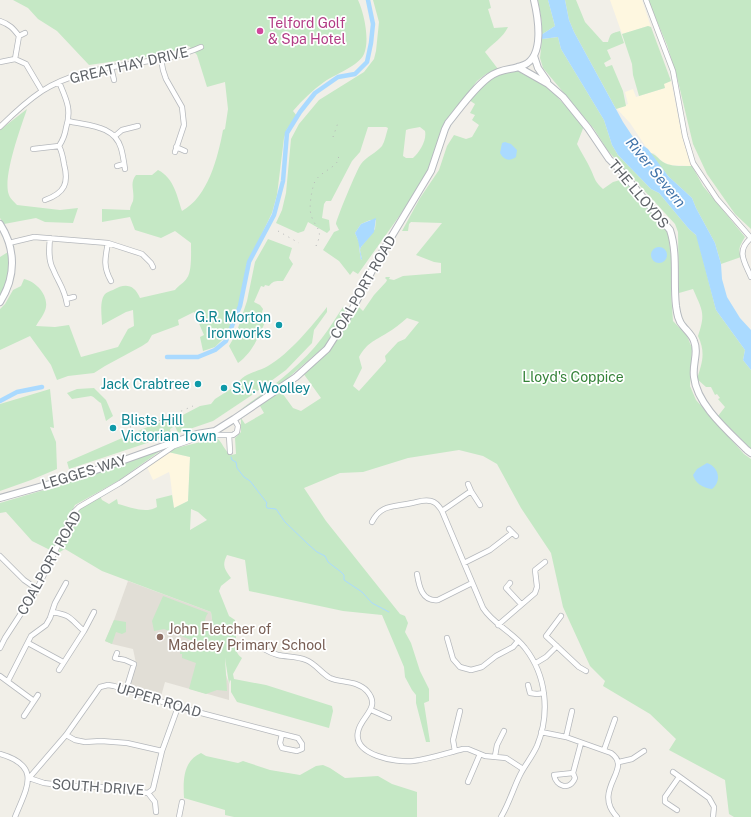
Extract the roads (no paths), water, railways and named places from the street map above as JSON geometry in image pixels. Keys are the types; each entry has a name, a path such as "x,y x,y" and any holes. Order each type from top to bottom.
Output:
{"street":[{"path":"534,0 538,27 537,49 534,56 528,63 543,76"},
{"path":"646,0 674,71 685,136 693,163 717,199 751,238 742,249 743,257 751,276"},
{"path":"0,21 12,27 19,36 15,60"},
{"path":"19,36 25,33"},
{"name":"GREAT HAY DRIVE","path":"0,127 42,91 79,74 111,67 179,56 200,47"},
{"path":"534,56 536,64 551,86"},
{"path":"162,59 163,70 166,78 182,107 184,124 176,150 185,151"},
{"path":"0,62 15,60 26,64 42,91"},
{"name":"COALPORT ROAD","path":"234,419 256,407 296,377 327,349 352,310 378,259 431,171 448,123 481,83 497,72 528,63"},
{"name":"THE LLOYDS","path":"518,66 551,86 563,97 588,128 609,159 621,171 670,230 673,238 678,317 680,323 694,340 697,350 694,367 695,384 703,402 751,453"},
{"path":"111,67 114,80"},
{"path":"59,82 69,109 68,121 59,146"},
{"path":"68,121 103,128 115,136 121,147 125,169"},
{"path":"115,136 122,130 138,126"},
{"path":"38,154 35,149 59,146"},
{"path":"53,204 47,199 62,188 67,180 63,155 59,146"},
{"path":"117,166 124,164"},
{"path":"0,224 9,243 13,265 4,295 0,302"},
{"path":"9,243 34,237 108,243 142,254 153,264"},
{"path":"50,238 49,250 52,269 62,286 67,304"},
{"path":"108,243 105,262 106,272 111,281"},
{"path":"66,299 74,297"},
{"path":"230,452 229,435 237,432 238,426 234,419"},
{"name":"LEGGES WAY","path":"0,498 82,475 197,434 216,431 234,419"},
{"name":"COALPORT ROAD","path":"0,648 37,589 74,512 79,507 120,483 174,446 197,438 215,434 229,435"},
{"path":"468,484 480,505"},
{"path":"442,511 471,491"},
{"path":"372,522 376,515 385,508 423,500 436,503 442,511 483,608 489,617 524,647 536,664 542,679 546,702 541,732 533,753 523,769 501,817"},
{"path":"464,563 490,550 512,533"},
{"path":"0,556 24,580 37,589"},
{"path":"498,625 535,593 537,587 535,570 545,562"},
{"path":"416,574 424,596 433,600 438,600 472,583"},
{"path":"8,681 31,636 46,626 55,603 66,583"},
{"path":"510,583 506,588 521,604"},
{"path":"52,612 63,614 72,618 84,631"},
{"path":"59,670 84,631 94,612"},
{"path":"561,616 546,636 579,668 586,671"},
{"path":"447,638 453,659 460,667 471,670 482,667 496,656 513,647 518,641"},
{"path":"28,642 63,662"},
{"path":"536,664 557,646"},
{"path":"267,658 267,651 278,655 305,659 314,664 330,677 350,682 367,691 371,697 371,710 360,725 358,731 360,744 367,752 392,759 412,761 468,749 480,754 506,758 523,769"},
{"path":"116,653 115,658 134,664 126,690"},
{"path":"0,676 34,701"},
{"path":"528,684 530,693 544,693"},
{"name":"UPPER ROAD","path":"29,778 66,735 100,687 108,685 178,707 298,738 302,744 302,749 297,751 282,748 280,743 282,734"},
{"path":"24,716 25,710 38,695"},
{"name":"SOUTH DRIVE","path":"29,778 44,783 68,786 101,787 148,793 153,789 162,751 178,707"},
{"path":"371,710 387,716 387,710"},
{"path":"455,751 453,740 460,711"},
{"path":"566,737 572,711"},
{"path":"604,750 615,719"},
{"path":"495,756 497,745 504,731"},
{"path":"541,732 566,737 614,754 619,762 618,769 610,786 608,796 610,805 617,817"},
{"path":"66,735 75,740 85,742 101,741 127,743 162,751"},
{"path":"573,773 581,743"},
{"path":"619,762 632,759 644,751"},
{"path":"0,754 12,758 22,765 27,771 29,778 15,817"},
{"path":"468,782 480,754"},
{"path":"672,772 709,798 714,807 713,817"},
{"path":"677,810 666,802 665,797 679,777"},
{"path":"148,793 155,802 156,812"},
{"path":"180,817 182,802"}],"water":[{"name":"River Severn","path":"548,0 565,0 569,20 574,32 623,122 635,140 648,149 668,176 692,198 715,243 721,264 722,279 727,297 740,318 751,330 751,370 743,360 745,350 716,310 696,235 689,229 659,193 651,189 618,155 612,145 604,120 561,49 558,37 542,39 541,35 555,26"},
{"path":"505,142 511,144 517,150 516,157 513,159 505,159 500,153 502,143"},
{"path":"376,218 374,232 361,247 361,260 359,243 355,233 361,224"},
{"path":"659,247 665,249 667,255 665,261 659,263 653,261 651,255 653,249"},
{"path":"707,463 714,468 718,474 717,482 712,489 700,485 693,475 697,469"}],"waterway":[{"path":"167,357 198,357 215,350 226,341 240,306 249,262 274,215 283,181 287,133 300,112 315,93 338,77 355,74 367,62 373,24 368,0"},
{"path":"0,401 17,392 42,387"},
{"path":"231,457 232,460 236,462 237,468 244,477 250,481 267,503 267,508 276,509 285,522 317,552 325,556 328,562 344,575 344,580 362,592 372,603 389,612"}],"railway":[{"path":"333,137 339,120"},
{"path":"316,246 319,233 310,212 312,190 317,178 333,166 339,159 337,153"},
{"path":"278,231 299,243"},
{"path":"130,427 156,422 193,406"}],"place":[{"name":"Telford Golf & Spa Hotel","path":"260,31"},
{"name":"G.R. Morton Ironworks","path":"279,325"},
{"name":"Jack Crabtree","path":"198,384"},
{"name":"S.V. Woolley","path":"224,388"},
{"name":"Blists Hill Victorian Town","path":"113,428"},
{"name":"John Fletcher of Madeley Primary School","path":"160,637"}],"park label":[{"name":"Lloyd's Coppice","path":"573,377"}]}
